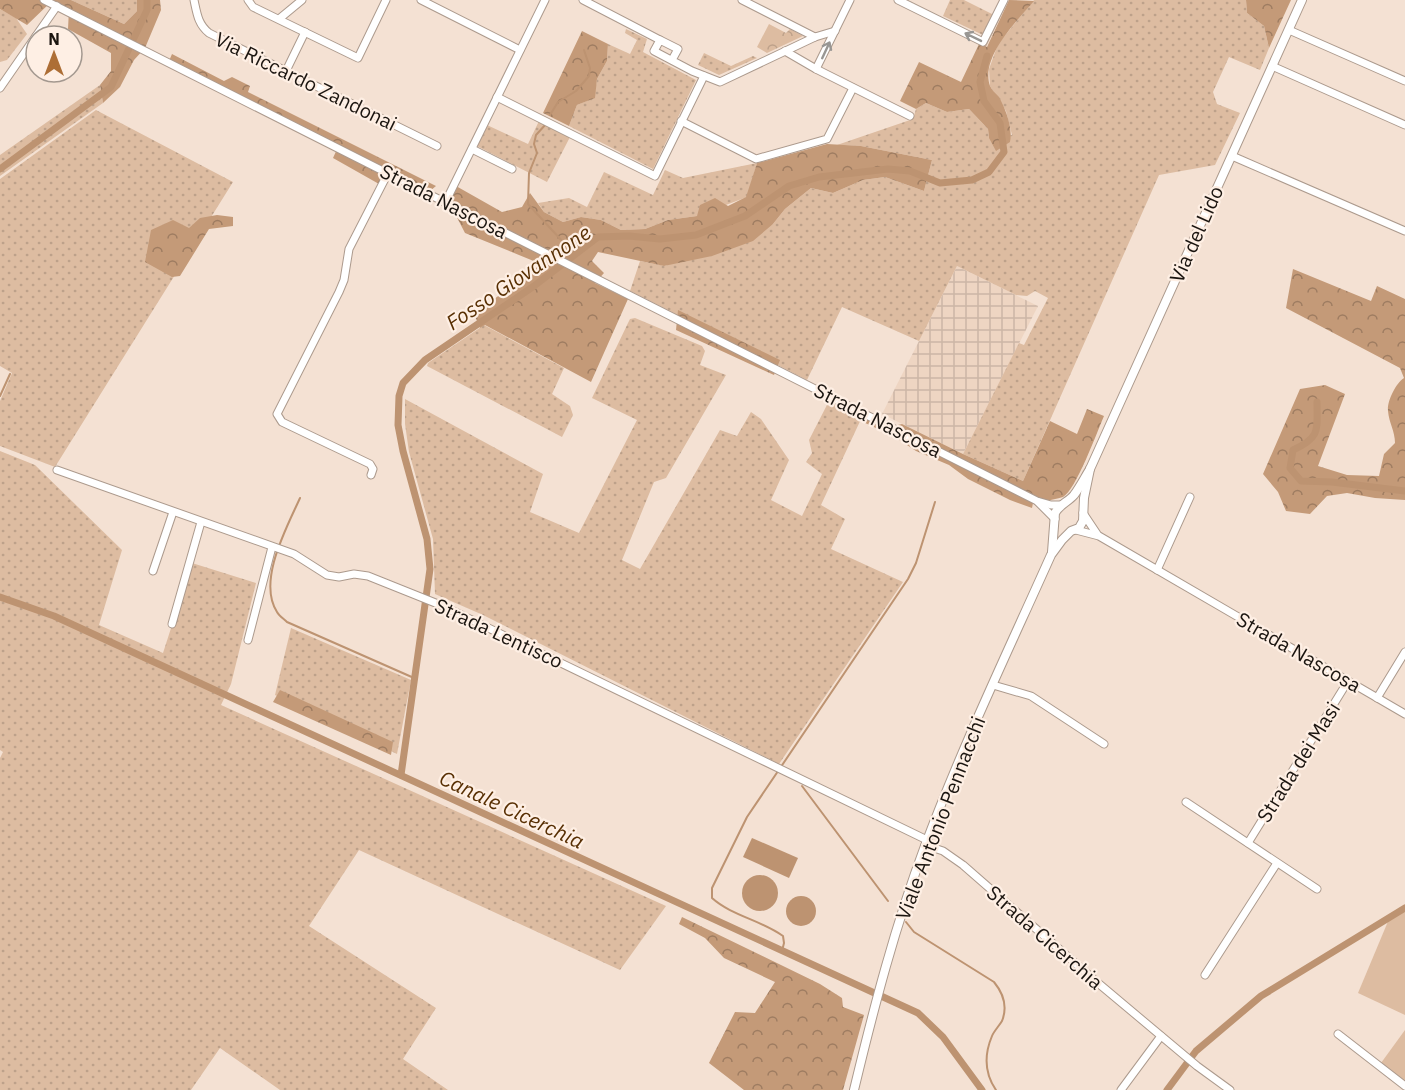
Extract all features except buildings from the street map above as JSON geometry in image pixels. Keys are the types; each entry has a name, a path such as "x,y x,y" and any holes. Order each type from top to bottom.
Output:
{"main road":[{"name":"Via del Lido","path":"1064,504 1075,493 1090,469 1302,0"},
{"name":"Via del Lido","path":"1083,513 1090,469"},
{"path":"1064,504 1076,504 1083,513 1081,525 1073,531 1062,530 1056,521 1056,513 1064,504"},
{"name":"Viale Antonio Pennacchi","path":"854,1090 881,982 926,842 1051,555 1056,521"},
{"name":"Viale Antonio Pennacchi","path":"1051,555 1073,531"}],"street":[{"name":"Strada Nascosa","path":"44,0 1036,501 1056,506 1064,504"},
{"name":"Via Riccardo Zandonai","path":"194,0 197,17 202,28 209,33 437,146"},
{"path":"249,0 253,7 358,58 386,0"},
{"path":"279,19 302,0"},
{"path":"421,0 520,50"},
{"path":"445,203 545,0"},
{"path":"582,0 678,49 672,60"},
{"path":"742,0 815,37"},
{"path":"816,69 850,0"},
{"path":"898,0 983,42 1004,0"},
{"path":"44,24 57,6"},
{"path":"1289,30 1405,80"},
{"path":"660,40 654,51 716,82 723,81 815,37 835,31"},
{"path":"286,71 305,32"},
{"path":"785,51 910,116"},
{"path":"0,88 24,53"},
{"path":"1272,66 1405,125"},
{"path":"497,97 655,176 704,76"},
{"path":"681,122 756,159 827,139 853,88"},
{"path":"472,149 512,169"},
{"path":"1232,156 1405,231"},
{"path":"371,475 373,468 370,464 282,422 277,414 339,292 344,280 349,249 388,173"},
{"name":"Strada Lentisco","path":"57,470 282,550 302,558 327,575 336,578 351,574 362,575 420,596 634,697 926,842"},
{"path":"1157,570 1190,497"},
{"name":"Strada Nascosa","path":"1036,501 1056,521"},
{"path":"153,571 173,512"},
{"name":"Strada Nascosa","path":"1083,513 1099,536"},
{"path":"172,624 201,522"},
{"name":"Strada Nascosa","path":"1073,531 1099,536 1405,714"},
{"path":"248,640 272,547"},
{"path":"1377,698 1405,652"},
{"name":"Strada dei Masi","path":"1248,843 1348,681"},
{"path":"993,685 1031,696 1104,744"},
{"name":"Strada dei Masi","path":"1186,802 1317,890"},
{"name":"Strada Cicerchia","path":"926,842 963,866 1161,1036 1230,1090"},
{"path":"1205,975 1277,863"},
{"path":"1338,1034 1405,1086"},
{"path":"1121,1090 1161,1036"}],"shaded area":[{"path":"957,266 1038,306 963,454 882,414"},
{"path":"752,838 798,858 789,878 743,857"},
{"path":"760,875 772,881 778,893 772,905 760,911 748,905 742,893 748,881"},
{"path":"801,896 812,900 816,911 812,922 801,926 790,922 786,911 790,900"}],"green space":[{"path":"0,0 71,0 124,24 137,11 137,0 160,0 161,10 145,48 134,60 120,87 103,103 100,85 111,71 111,53 84,38 84,24 68,24 69,9 52,1 25,24 0,9"},
{"path":"71,0 137,0 137,11 124,24"},
{"path":"950,0 964,0 1000,18 986,47 979,44 983,35 943,16"},
{"path":"1009,0 1034,1 1002,40 990,63 988,75 990,86 1002,102 1011,131 1010,142 996,151 989,138 988,129 969,109 947,112 926,103 916,109 900,101 919,62 961,82 979,44 987,47"},
{"path":"1034,0 1246,0 1247,13 1264,26 1269,48 1260,70 1229,57 1213,92 1217,104 1240,113 1215,165 1159,175 1023,481 963,454 1019,343 1024,345 1048,298 1035,291 1027,296 1016,295 957,266 919,341 842,307 807,380 630,291 640,261 665,266 773,224 785,209 811,188 833,193 863,180 885,177 924,191 932,160 861,146 837,145 913,119 916,109 926,103 947,112 969,109 988,129 989,138 1012,135 1006,111 990,86 989,69 998,44"},
{"path":"1246,0 1291,0 1269,48 1264,26 1247,13"},
{"path":"0,9 16,18 24,30 24,38 7,60 0,62"},
{"path":"769,24 786,33 790,29 803,36 767,53 757,47"},
{"path":"626,29 647,39 643,52 696,80 653,169 569,126 577,105 594,98 597,79 607,61 608,44 630,54 637,40 625,33"},
{"path":"582,31 608,44 607,61 597,79 595,98 577,105 569,126 543,113"},
{"path":"704,53 731,66 753,56 757,58 719,75 698,65"},
{"path":"172,54 224,81 232,77 250,86 248,92 436,186 430,191 393,173 379,184 333,158 338,147 169,61"},
{"path":"100,85 103,103 0,176 0,155"},
{"path":"96,110 233,182 55,467 0,446 0,401 12,373 0,366 0,179"},
{"path":"539,121 570,137 547,182 477,146 487,125 528,144"},
{"path":"827,144 861,146 932,160 924,191 885,177 863,180 833,193 811,188 785,209 773,224 753,241 712,256 664,266 598,252 592,261 604,273 595,283 628,299 591,382 485,325 480,328 474,314 541,264 465,233 449,202 456,186 502,212 522,207 530,193 544,212 563,222 581,217 601,220 621,230 645,229 668,220 697,216 700,205 715,198 728,206 746,197 757,163"},
{"path":"757,163 747,197 697,216 668,220 645,229 621,230 601,220 581,217 563,222 544,212 538,203 569,198 587,207 604,172 653,195 665,170 683,178"},
{"path":"217,215 233,217 233,226 209,229 180,276 172,277 145,262 151,230 173,220 189,228 200,218"},
{"path":"1293,269 1371,301 1377,286 1405,299 1405,500 1347,493 1327,496 1310,514 1286,511 1278,492 1263,474 1300,389 1325,385 1345,394 1318,466 1347,475 1379,476 1384,454 1395,443 1388,407 1395,388 1404,378 1400,368 1286,308"},
{"path":"678,310 780,360 774,375 676,330"},
{"path":"635,318 702,346 705,351 700,365 726,375 666,478 654,482 622,560 640,569 720,430 737,436 751,412 761,419 789,460 771,500 802,516 822,474 806,462 812,453 809,440 829,401 862,417 821,505 845,519 831,549 903,582 779,764 483,615 435,594 433,539 409,452 405,424 405,399 543,474 530,512 579,533 637,420 592,398 630,319"},
{"path":"484,325 564,368 552,394 570,406 573,415 562,437 427,366 428,363"},
{"path":"1087,409 1104,416 1074,484 1063,497 1045,502 1034,498 1032,508 968,479 949,465 916,451 895,437 861,421 862,417 885,428 902,424 1023,481 1050,421 1077,434"},
{"path":"0,451 35,465 122,550 99,625 163,653 192,563 256,583 231,684 221,705 666,906 620,970 359,850 309,926 436,1008 403,1059 448,1090 280,1090 220,1048 191,1090 0,1090 0,758 3,752 0,750"},
{"path":"291,628 411,680 397,754 275,695"},
{"path":"280,690 393,742 391,755 273,702"},
{"path":"1405,909 1405,1015 1358,993 1389,919"},
{"path":"682,917 820,984 842,998 843,1007 864,1015 843,1090 744,1090 709,1063 735,1012 755,1013 775,982 724,958 705,938 679,924"},
{"path":"1405,1030 1405,1082 1381,1063"}],"waterway":[{"path":"0,169 111,87 147,10 147,0"},
{"path":"550,115 558,102 576,91 589,76 590,68 584,50"},
{"name":"Fosso Giovannone","path":"401,775 430,569 427,539 398,425 399,396 403,383 425,360 534,286 598,237 629,236 660,239 696,235 745,216 789,186 819,177 888,169 910,171 940,183 972,180 989,172 1004,152 1000,123 984,101 980,82 987,56"},
{"path":"546,124 536,135 534,144 537,153 529,173 528,204 575,255"},
{"path":"0,396 10,374"},
{"path":"1317,402 1316,432 1309,441 1293,450 1290,468 1301,481 1332,482 1405,491"},
{"path":"300,498 276,554 272,570 270,585 272,599 278,613 287,622 414,678"},
{"path":"782,951 783,936 720,904 712,898 712,888 747,817 908,579 916,563 935,502"},
{"name":"Canale Cicerchia","path":"0,597 54,616 918,1013 943,1037 982,1090"},
{"path":"802,786 888,901"},
{"path":"1167,1090 1196,1051 1261,996 1405,908"},
{"path":"906,922 914,932 994,982 1000,991 1004,1000 1004,1015 992,1036 987,1057 988,1071 996,1090"}]}
